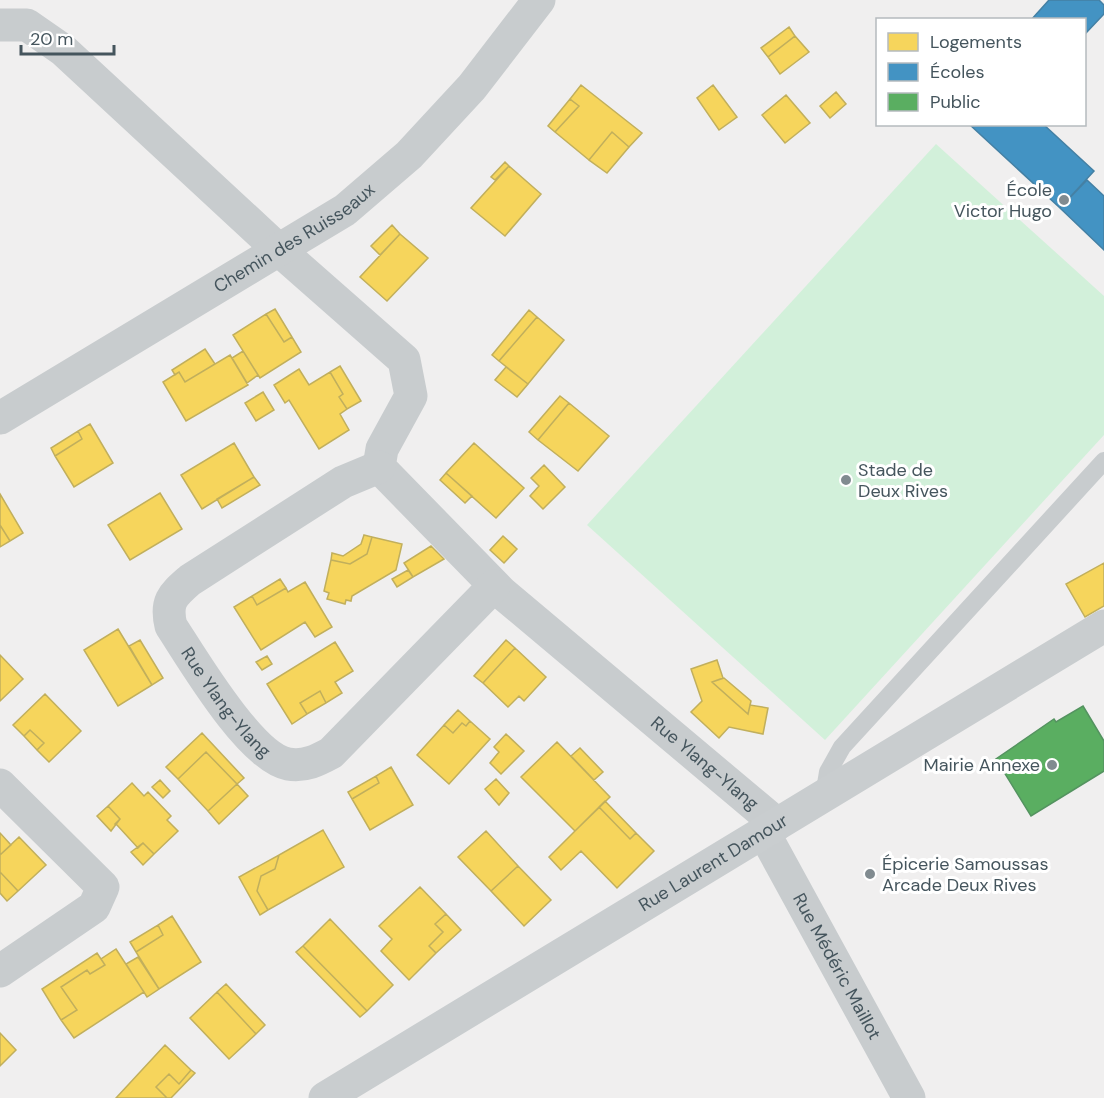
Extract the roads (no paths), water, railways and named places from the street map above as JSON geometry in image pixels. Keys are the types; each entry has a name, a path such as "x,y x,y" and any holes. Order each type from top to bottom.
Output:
{"street":[{"name":"Chemin des Ruisseaux","path":"0,418 345,210 409,154 472,87 539,0"},
{"path":"0,25 27,25 63,50 279,250 404,360 411,396 382,449 379,467"},
{"name":"Rue Ylang-Ylang","path":"494,585 332,753 312,764 288,764 271,757 231,716 171,626 168,615 172,596 190,580 343,483 379,467 494,585 771,828"},
{"name":"Rue Laurent Damour","path":"324,1098 1104,626"},
{"path":"0,785 103,887 94,907 0,971"},
{"name":"Rue Médéric Maillot","path":"771,828 909,1098"}],"lane":[{"path":"824,796 828,772 842,747 1104,461"}],"place":[{"name":"École Victor Hugo","path":"1064,200"},
{"name":"Stade de Deux Rives","path":"846,480"},
{"name":"Mairie Annexe","path":"1052,765"},
{"name":"Épicerie Samoussas Arcade Deux Rives","path":"870,874"}]}
